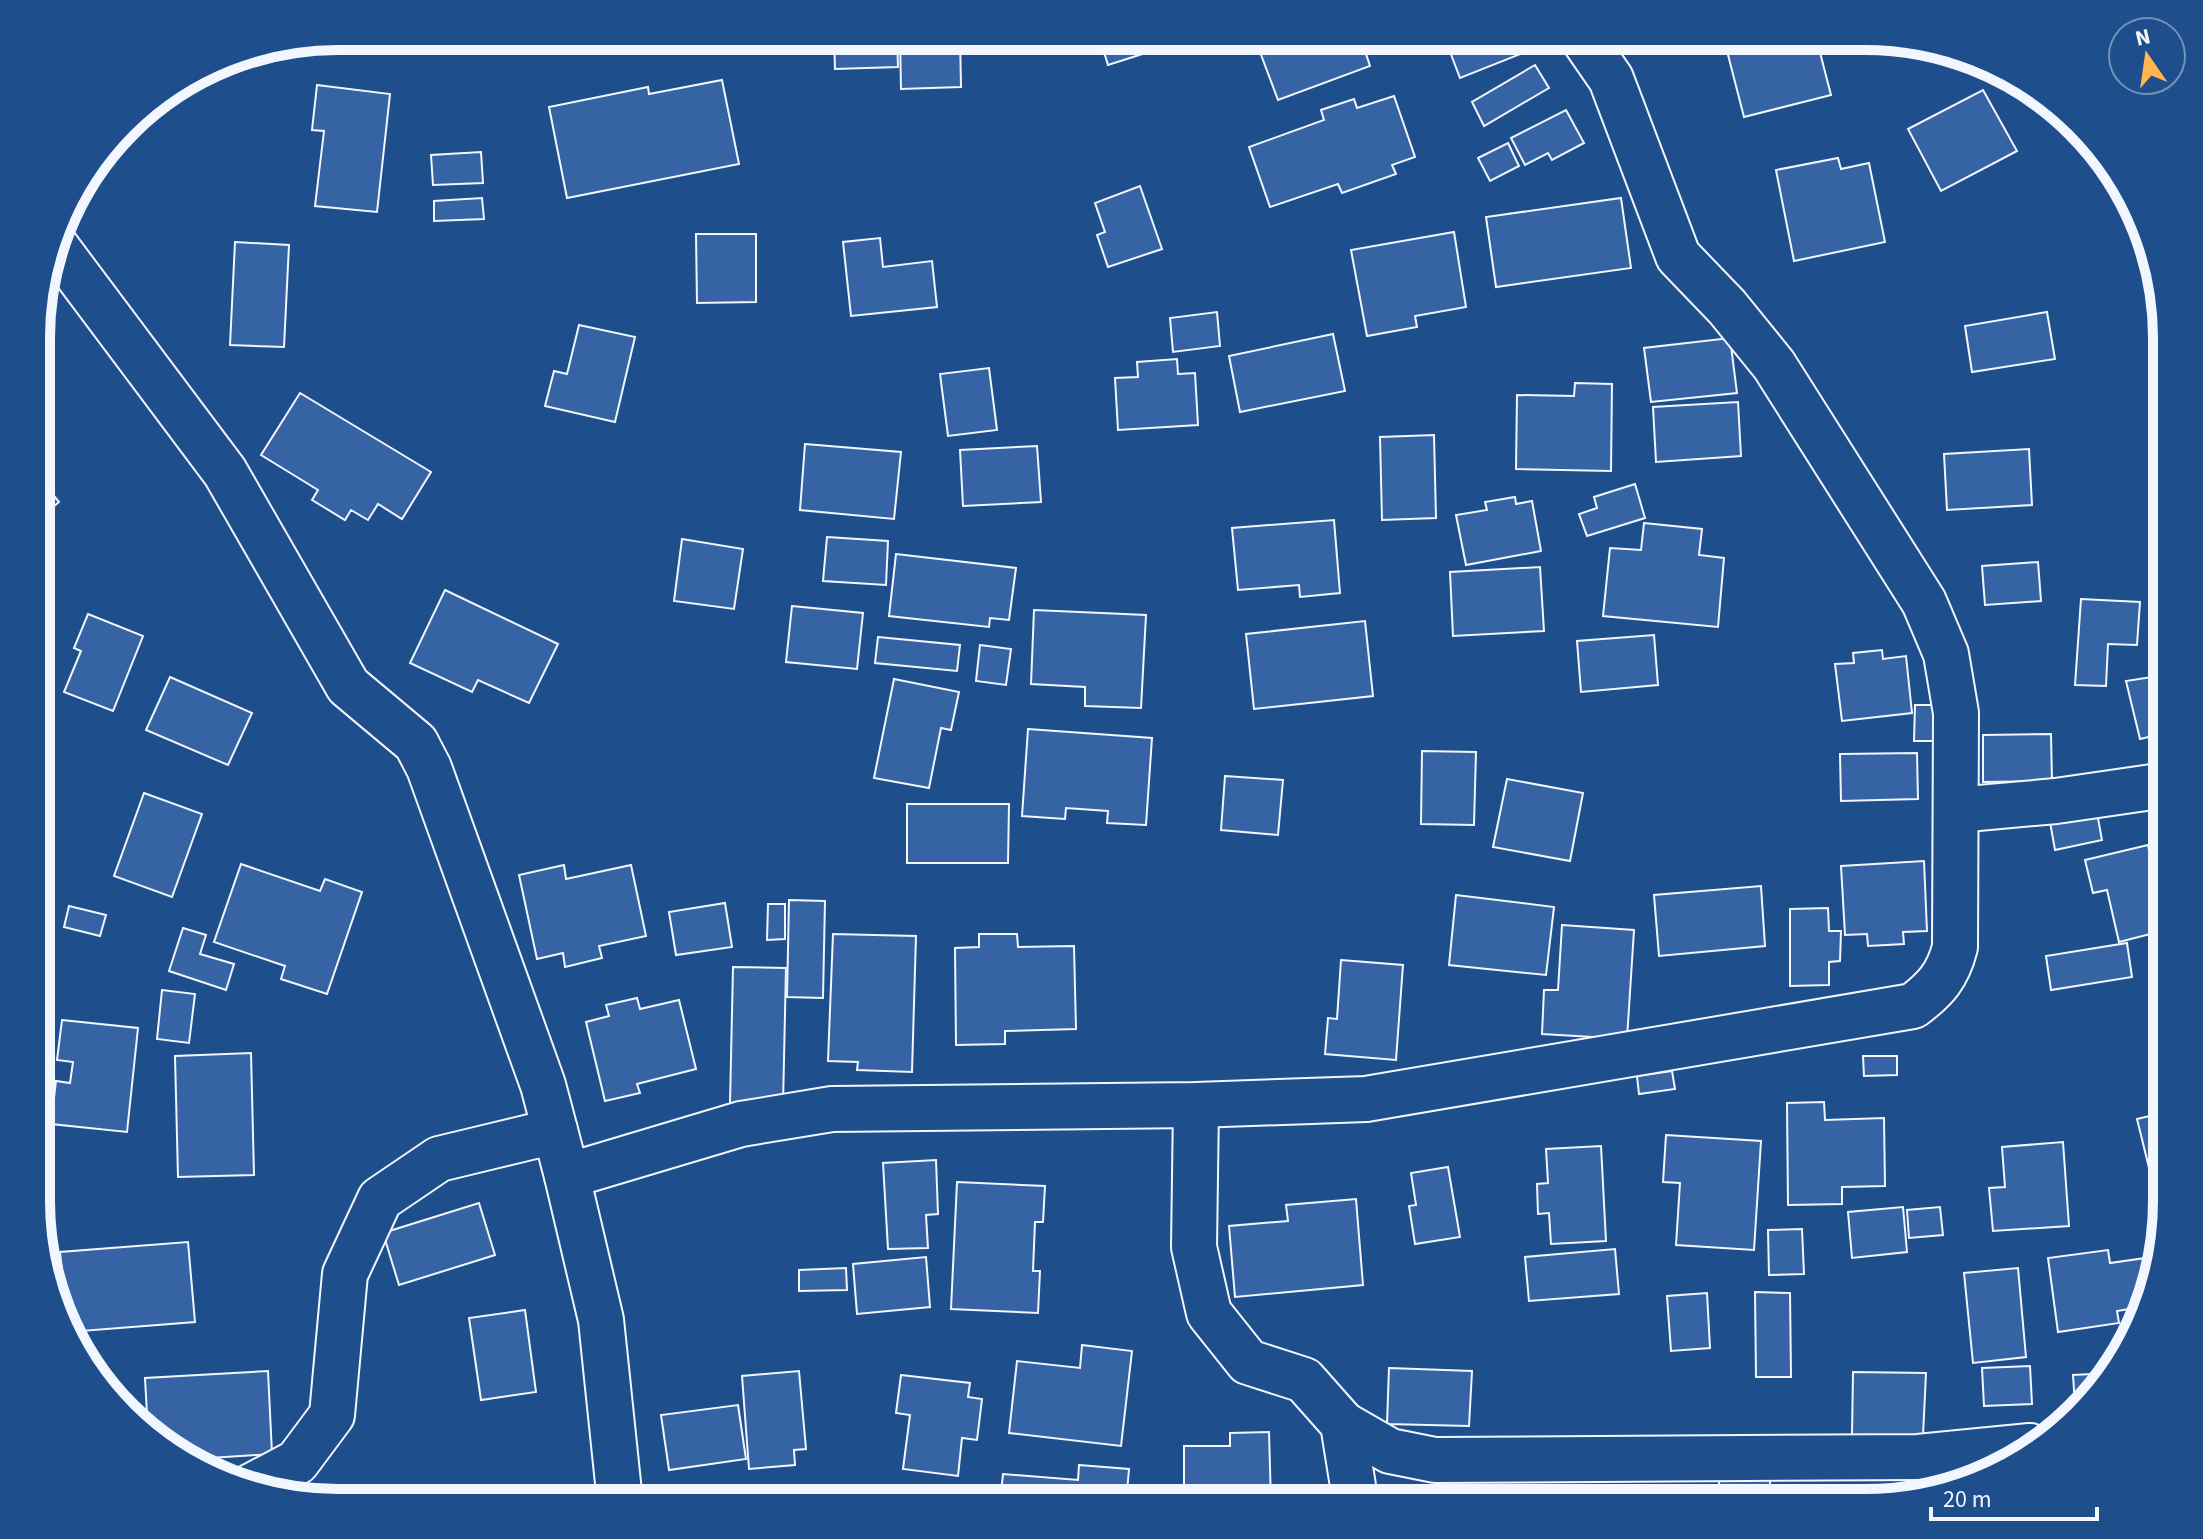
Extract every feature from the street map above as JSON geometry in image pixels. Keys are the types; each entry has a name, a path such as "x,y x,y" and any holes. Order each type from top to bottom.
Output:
{"street":[{"path":"567,1176 741,1124 832,1109 1196,1105 1366,1099 1913,1006 1935,990 1950,969 1955,947 1956,713 1946,654 1924,602 1774,365 1727,307 1678,256 1647,181 1611,79 1591,50"},
{"path":"62,255 225,472 348,686 416,743 429,768 543,1085 567,1176 601,1320 619,1489"},
{"path":"1956,810 2056,801 2153,787"},
{"path":"1196,1105 1194,1247 1209,1313 1248,1362 1304,1380 1343,1424 1390,1451 1435,1460 1918,1457 2013,1448"},
{"path":"264,1479 297,1462 332,1415 345,1274 380,1199 439,1159 555,1131"},
{"path":"1343,1424 1353,1489"}],"building":[{"path":"834,50 897,50 898,67 835,69"},
{"path":"900,50 960,50 961,87 901,89"},
{"path":"1103,50 1155,50 1108,65"},
{"path":"1259,50 1365,50 1370,66 1278,100"},
{"path":"1449,50 1530,50 1460,78"},
{"path":"1819,50 1831,95 1744,117 1727,51"},
{"path":"1535,65 1549,88 1484,126 1472,102"},
{"path":"722,80 739,164 567,198 549,107 648,87 649,94"},
{"path":"317,85 390,94 377,212 315,206 324,131 312,130"},
{"path":"1983,90 2017,151 1941,191 1908,129"},
{"path":"1394,96 1415,157 1392,165 1396,174 1342,193 1338,184 1270,207 1249,147 1324,120 1321,110 1354,99 1357,108"},
{"path":"1566,110 1584,143 1552,160 1548,153 1525,165 1511,138"},
{"path":"1508,143 1519,166 1490,181 1478,158"},
{"path":"481,152 483,183 433,185 431,155"},
{"path":"1838,158 1841,169 1869,163 1885,242 1794,261 1776,170"},
{"path":"1140,186 1162,249 1108,267 1097,235 1105,232 1095,203"},
{"path":"482,198 484,219 434,221 434,201"},
{"path":"1621,198 1631,268 1496,287 1486,217"},
{"path":"1454,232 1466,307 1415,316 1417,327 1367,336 1351,250"},
{"path":"696,234 756,234 756,302 697,303"},
{"path":"880,238 883,267 932,261 937,307 851,316 843,242"},
{"path":"235,242 289,245 284,347 230,345"},
{"path":"1217,312 1220,346 1173,352 1170,318"},
{"path":"2047,312 2055,359 1972,372 1965,326"},
{"path":"579,325 635,337 615,422 545,406 554,371 567,374"},
{"path":"1333,334 1345,391 1240,412 1229,356"},
{"path":"1730,338 1737,393 1651,402 1644,348"},
{"path":"1177,359 1178,374 1195,373 1198,425 1118,430 1115,378 1138,377 1137,362"},
{"path":"989,368 997,430 948,436 940,374"},
{"path":"1575,383 1612,384 1611,471 1516,469 1517,395 1574,396"},
{"path":"300,393 431,472 402,519 378,504 368,520 351,510 345,520 312,500 318,490 261,455"},
{"path":"1738,402 1741,456 1656,462 1653,407"},
{"path":"1434,435 1436,518 1382,520 1380,437"},
{"path":"805,444 901,452 894,519 800,510"},
{"path":"1037,446 1041,502 963,506 960,450"},
{"path":"2029,449 2032,505 1947,510 1944,454"},
{"path":"1635,484 1645,518 1587,536 1579,514 1597,508 1594,497"},
{"path":"50,491 59,502 50,510"},
{"path":"1515,497 1516,504 1532,501 1541,551 1466,565 1456,515 1487,510 1485,502"},
{"path":"1334,520 1340,593 1300,597 1299,585 1238,590 1232,528"},
{"path":"1644,523 1702,529 1699,555 1724,558 1718,627 1603,616 1610,548 1641,550"},
{"path":"827,537 888,541 886,585 823,581"},
{"path":"682,539 743,549 734,609 674,601"},
{"path":"896,554 1016,568 1009,620 990,618 989,627 889,616"},
{"path":"2038,562 2041,601 1985,605 1982,566"},
{"path":"1540,567 1544,631 1453,636 1450,572"},
{"path":"445,590 558,644 529,703 478,680 472,692 410,663"},
{"path":"2081,599 2140,602 2137,645 2108,644 2106,686 2075,685"},
{"path":"792,606 863,613 857,669 786,662"},
{"path":"1034,610 1146,615 1141,708 1085,706 1085,687 1031,684"},
{"path":"88,614 143,636 113,711 64,692 81,651 74,648"},
{"path":"1365,621 1373,696 1254,709 1246,634"},
{"path":"1654,635 1658,685 1581,692 1577,641"},
{"path":"878,637 960,645 957,671 875,663"},
{"path":"980,645 1011,649 1006,685 976,681"},
{"path":"1882,650 1883,659 1906,656 1912,713 1842,721 1835,664 1854,663 1853,653"},
{"path":"2153,667 2153,736 2140,739 2126,681 2152,677 2150,668"},
{"path":"170,677 252,713 228,765 146,730"},
{"path":"894,679 959,692 951,730 941,728 929,788 874,778"},
{"path":"1915,705 1938,705 1937,741 1914,741"},
{"path":"1028,729 1152,738 1146,825 1107,823 1108,811 1066,808 1065,819 1022,816"},
{"path":"2051,734 2052,781 1983,782 1983,735"},
{"path":"1422,751 1476,752 1474,825 1421,824"},
{"path":"1917,753 1918,799 1841,801 1840,754"},
{"path":"1225,776 1283,780 1278,835 1221,830"},
{"path":"1507,779 1583,793 1570,861 1493,847"},
{"path":"144,793 202,814 172,897 114,876"},
{"path":"907,804 1009,804 1008,863 907,863"},
{"path":"2097,813 2102,840 2055,850 2050,822"},
{"path":"2148,845 2153,869 2153,933 2119,942 2107,890 2093,893 2085,860"},
{"path":"1924,861 1927,931 1903,932 1904,944 1868,946 1867,934 1845,935 1841,866"},
{"path":"241,864 320,891 325,879 362,892 327,994 281,979 285,966 214,942"},
{"path":"564,865 566,879 631,865 646,936 599,946 602,958 565,967 563,953 537,959 519,875"},
{"path":"1761,886 1765,946 1659,956 1654,895"},
{"path":"1456,895 1554,907 1546,975 1449,965"},
{"path":"789,900 825,901 823,998 787,997"},
{"path":"725,903 732,947 676,955 669,912"},
{"path":"768,904 785,904 785,939 767,940"},
{"path":"69,906 106,915 100,936 64,927"},
{"path":"1828,908 1829,931 1841,931 1840,961 1829,962 1829,985 1790,986 1790,909"},
{"path":"1562,925 1634,930 1627,1039 1542,1034 1544,990 1558,990"},
{"path":"183,928 206,935 200,954 234,964 226,990 169,971"},
{"path":"833,934 916,936 912,1072 857,1070 858,1062 828,1061"},
{"path":"979,934 1017,934 1018,947 1074,946 1076,1029 1005,1031 1005,1044 956,1045 955,948 979,947"},
{"path":"2127,943 2132,977 2051,990 2046,956"},
{"path":"1341,960 1403,965 1396,1060 1325,1054 1328,1018 1337,1019"},
{"path":"733,967 786,968 783,1104 730,1103"},
{"path":"162,990 195,994 189,1043 157,1039"},
{"path":"637,998 640,1009 679,1000 696,1069 637,1084 640,1093 605,1101 586,1022 609,1016 606,1005"},
{"path":"62,1020 138,1028 127,1132 51,1124 56,1081 70,1083 73,1062 57,1060"},
{"path":"251,1053 254,1175 178,1177 175,1056"},
{"path":"1863,1056 1897,1056 1897,1075 1864,1076"},
{"path":"1672,1071 1675,1089 1639,1094 1637,1076"},
{"path":"1824,1102 1825,1120 1884,1118 1885,1186 1842,1187 1842,1204 1788,1205 1787,1103"},
{"path":"2153,1115 2153,1184 2137,1119"},
{"path":"1666,1135 1761,1141 1754,1250 1676,1245 1680,1183 1663,1182"},
{"path":"2063,1142 2069,1226 1993,1231 1989,1188 2005,1187 2002,1147"},
{"path":"1601,1146 1606,1241 1551,1244 1549,1213 1538,1214 1537,1184 1548,1183 1546,1149"},
{"path":"936,1160 938,1214 926,1215 928,1248 888,1249 883,1163"},
{"path":"1448,1167 1460,1237 1415,1244 1409,1206 1416,1205 1411,1173"},
{"path":"957,1182 1045,1186 1043,1222 1035,1222 1033,1271 1040,1271 1038,1313 951,1309"},
{"path":"1356,1199 1363,1285 1235,1297 1229,1226 1288,1221 1286,1205"},
{"path":"479,1203 495,1255 399,1285 383,1233"},
{"path":"1903,1207 1907,1252 1852,1258 1848,1212"},
{"path":"1940,1207 1943,1235 1909,1238 1907,1210"},
{"path":"1802,1229 1804,1274 1769,1275 1768,1230"},
{"path":"188,1242 195,1322 82,1331 65,1292 60,1252"},
{"path":"1615,1249 1619,1294 1529,1301 1525,1257"},
{"path":"2108,1250 2110,1263 2147,1258 2132,1308 2117,1311 2119,1323 2058,1332 2048,1258"},
{"path":"926,1257 930,1307 857,1314 853,1264"},
{"path":"846,1268 847,1290 799,1291 799,1270"},
{"path":"2018,1268 2026,1357 1973,1363 1964,1273"},
{"path":"1755,1292 1790,1293 1791,1377 1756,1377"},
{"path":"1707,1293 1710,1348 1671,1351 1667,1296"},
{"path":"525,1310 536,1392 481,1400 469,1318"},
{"path":"1082,1345 1132,1351 1121,1446 1009,1433 1017,1361 1080,1368"},
{"path":"2030,1366 2032,1404 1984,1406 1982,1368"},
{"path":"1389,1368 1472,1371 1469,1426 1387,1424"},
{"path":"268,1371 272,1454 209,1458 194,1450 147,1417 145,1378"},
{"path":"799,1371 806,1449 794,1450 795,1465 749,1469 742,1376"},
{"path":"1853,1372 1926,1373 1923,1436 1852,1435"},
{"path":"2095,1374 2075,1399 2073,1375"},
{"path":"901,1375 970,1383 968,1397 982,1399 977,1440 962,1438 958,1476 903,1469 910,1415 896,1413"},
{"path":"738,1405 746,1459 669,1470 661,1415"},
{"path":"1269,1432 1271,1489 1184,1489 1184,1446 1230,1446 1230,1433"},
{"path":"1079,1465 1129,1469 1127,1489 1001,1489 1003,1474 1078,1480"},
{"path":"1770,1474 1770,1489 1719,1489 1719,1475"}]}
